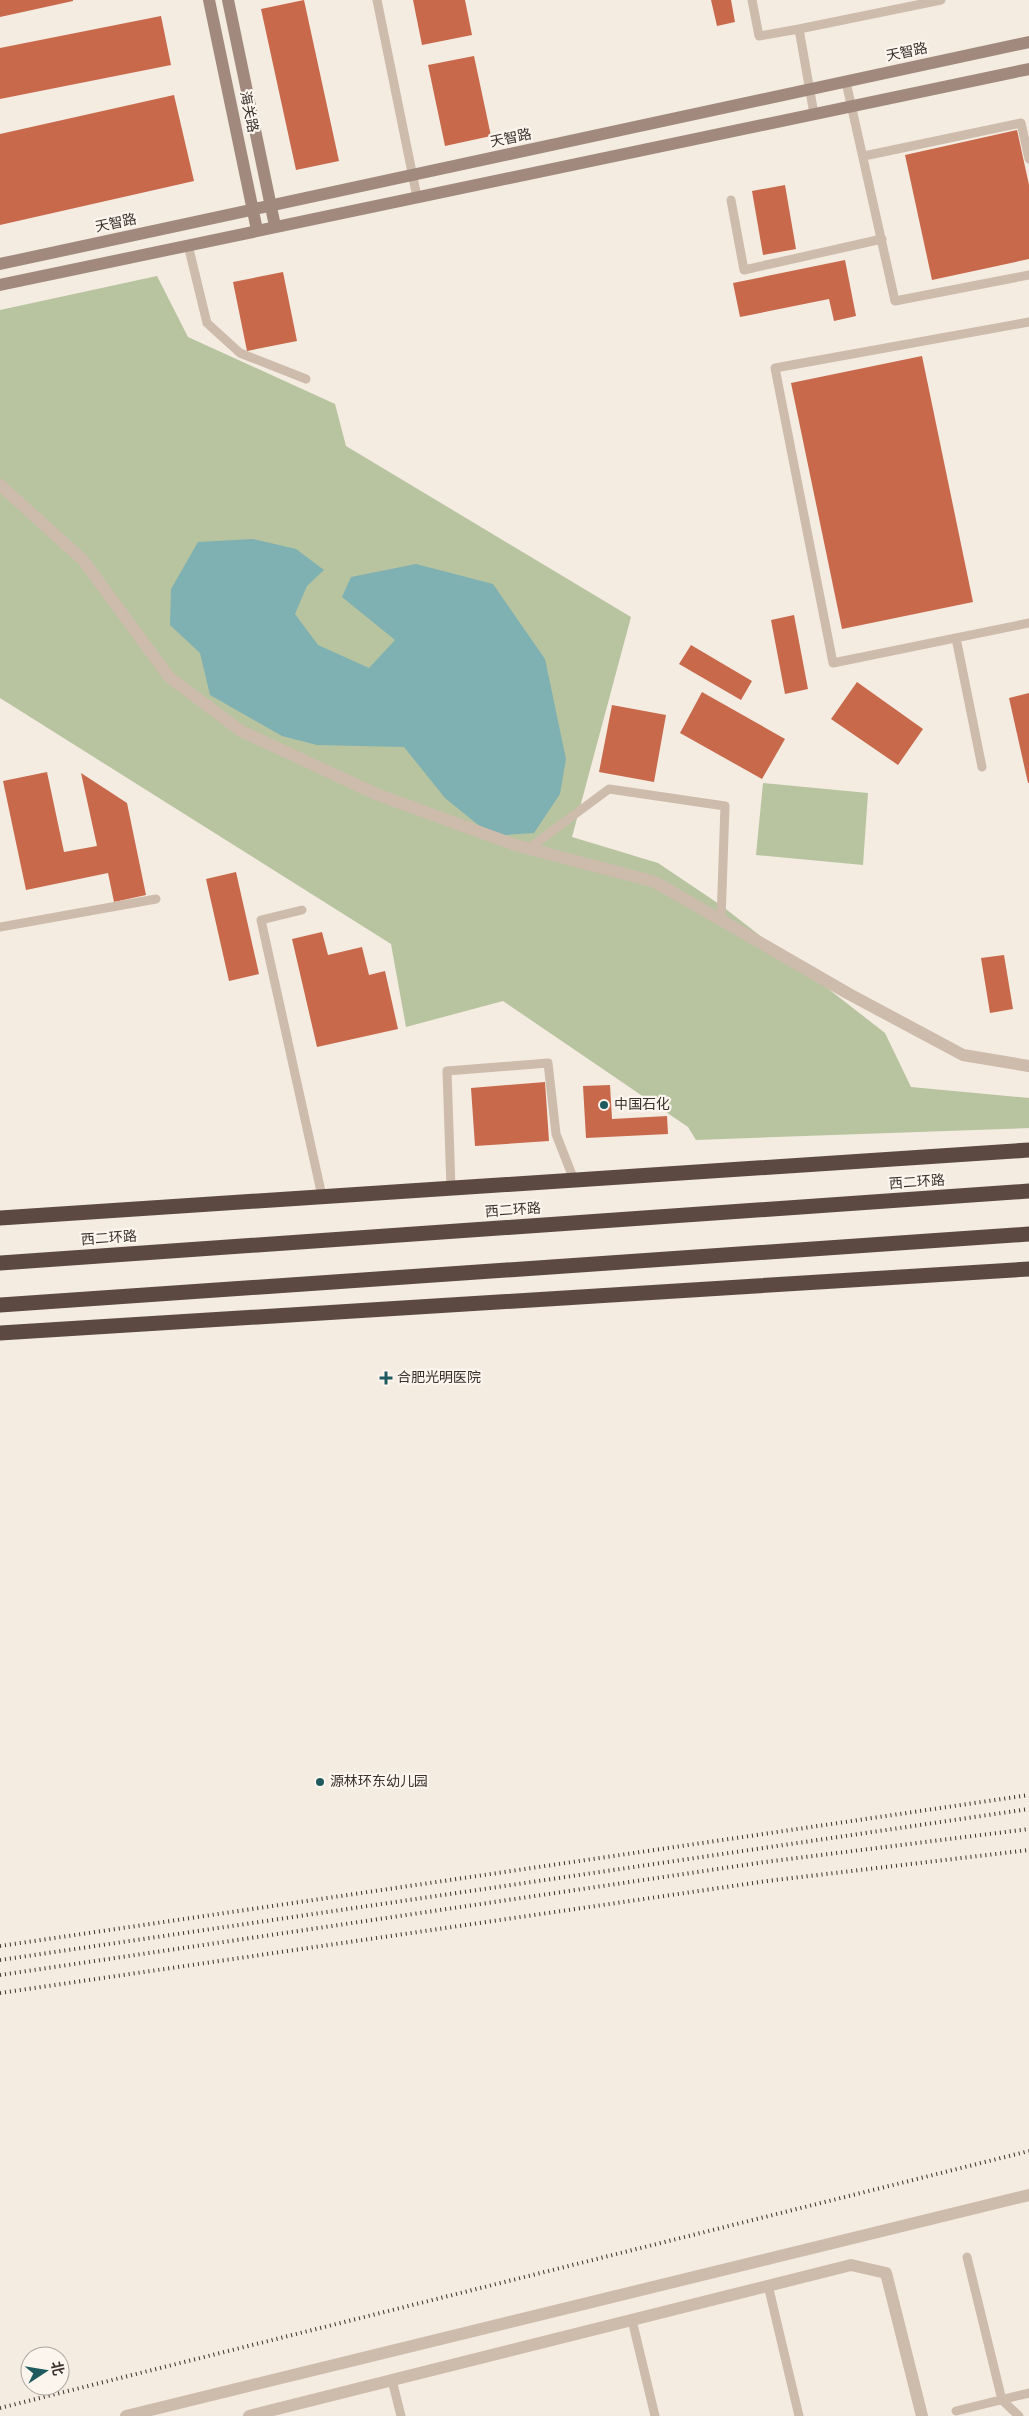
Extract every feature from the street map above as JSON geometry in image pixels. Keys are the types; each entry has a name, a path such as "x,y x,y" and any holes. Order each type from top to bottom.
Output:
{"highway":[{"name":"西二环路","path":"0,1218 1029,1150"},
{"name":"西二环路","path":"0,1263 1029,1192"},
{"path":"0,1305 1029,1234"},
{"path":"0,1333 1029,1269"}],"street":[{"name":"海关路","path":"209,0 257,230"},
{"name":"海关路","path":"228,0 275,226"},
{"name":"天智路","path":"0,264 1029,42"},
{"path":"0,285 1029,68"},
{"path":"0,485 83,560 168,677 241,731 376,794 528,849 655,882 849,994 963,1055 1029,1066"},
{"path":"126,2416 1029,2195"},
{"path":"249,2416 291,2411 392,2380 851,2265 886,2273 922,2416"}],"lane":[{"path":"377,0 417,196"},
{"path":"752,0 759,36 941,0"},
{"path":"799,29 814,114"},
{"path":"846,82 853,105 896,302 1029,275"},
{"path":"864,156 1021,123 1029,159"},
{"path":"731,200 744,270 882,239"},
{"path":"188,245 207,323 240,353 306,379"},
{"path":"1029,322 775,368 833,663 1029,623"},
{"path":"956,638 982,767"},
{"path":"528,849 609,789 725,806 721,920"},
{"path":"0,926 156,899"},
{"path":"302,910 261,920 322,1196"},
{"path":"451,1188 447,1071 548,1063 556,1134 574,1180"},
{"path":"967,2256 1002,2400 1019,2416"},
{"path":"768,2286 799,2416"},
{"path":"632,2320 655,2416"},
{"path":"392,2380 401,2416"},
{"path":"956,2411 1029,2393"}],"green space":[{"path":"157,276 188,337 335,404 346,446 631,617 572,837 658,863 722,906 885,1033 911,1087 1029,1098 1029,1128 696,1140 688,1127 503,1001 406,1027 391,944 0,698 0,310"},
{"path":"763,783 868,793 863,865 756,855"}],"water":[{"path":"253,539 296,549 324,570 307,586 295,614 318,645 369,668 395,640 342,597 351,577 416,564 493,584 545,659 566,759 560,794 534,833 492,836 445,798 404,747 317,745 282,736 210,695 200,653 170,625 171,589 198,542"}],"building":[{"path":"0,0 73,0 73,1 0,17"},
{"path":"304,0 339,161 296,170 261,9"},
{"path":"413,0 465,0 472,35 422,45"},
{"path":"711,0 731,0 735,22 717,26"},
{"path":"161,16 171,65 0,99 0,48"},
{"path":"474,56 491,136 445,146 428,65"},
{"path":"174,95 194,181 0,225 0,134"},
{"path":"1017,130 1029,185 1029,259 932,280 905,155"},
{"path":"785,185 796,249 763,255 752,191"},
{"path":"845,260 856,316 834,321 829,299 740,317 733,283"},
{"path":"283,272 297,341 247,351 233,282"},
{"path":"922,356 973,602 842,629 791,383"},
{"path":"794,615 808,689 785,694 771,620"},
{"path":"691,645 752,681 741,700 679,664"},
{"path":"857,682 923,729 898,765 831,719"},
{"path":"702,692 785,739 762,779 680,733"},
{"path":"1029,693 1029,783 1028,783 1009,698"},
{"path":"612,705 666,715 654,782 599,772"},
{"path":"47,772 64,852 97,846 81,773 127,803 146,895 114,902 108,873 26,890 3,781"},
{"path":"236,872 259,974 229,981 206,879"},
{"path":"322,932 328,955 362,947 369,975 385,971 398,1029 317,1047 292,939"},
{"path":"1004,955 1013,1009 990,1013 981,958"},
{"path":"545,1082 549,1141 475,1146 471,1088"},
{"path":"610,1085 612,1119 667,1116 668,1134 586,1138 583,1086"}],"railway":[{"path":"0,1946 1029,1795"},
{"path":"0,1960 1029,1809"},
{"path":"0,1975 765,1862 1029,1829"},
{"path":"0,1993 767,1881 1029,1850"},
{"path":"0,2408 1029,2151"}],"place":[{"name":"中国石化","path":"604,1105"},
{"name":"合肥光明医院","path":"386,1378"},
{"name":"源林环东幼儿园","path":"320,1782"}]}
